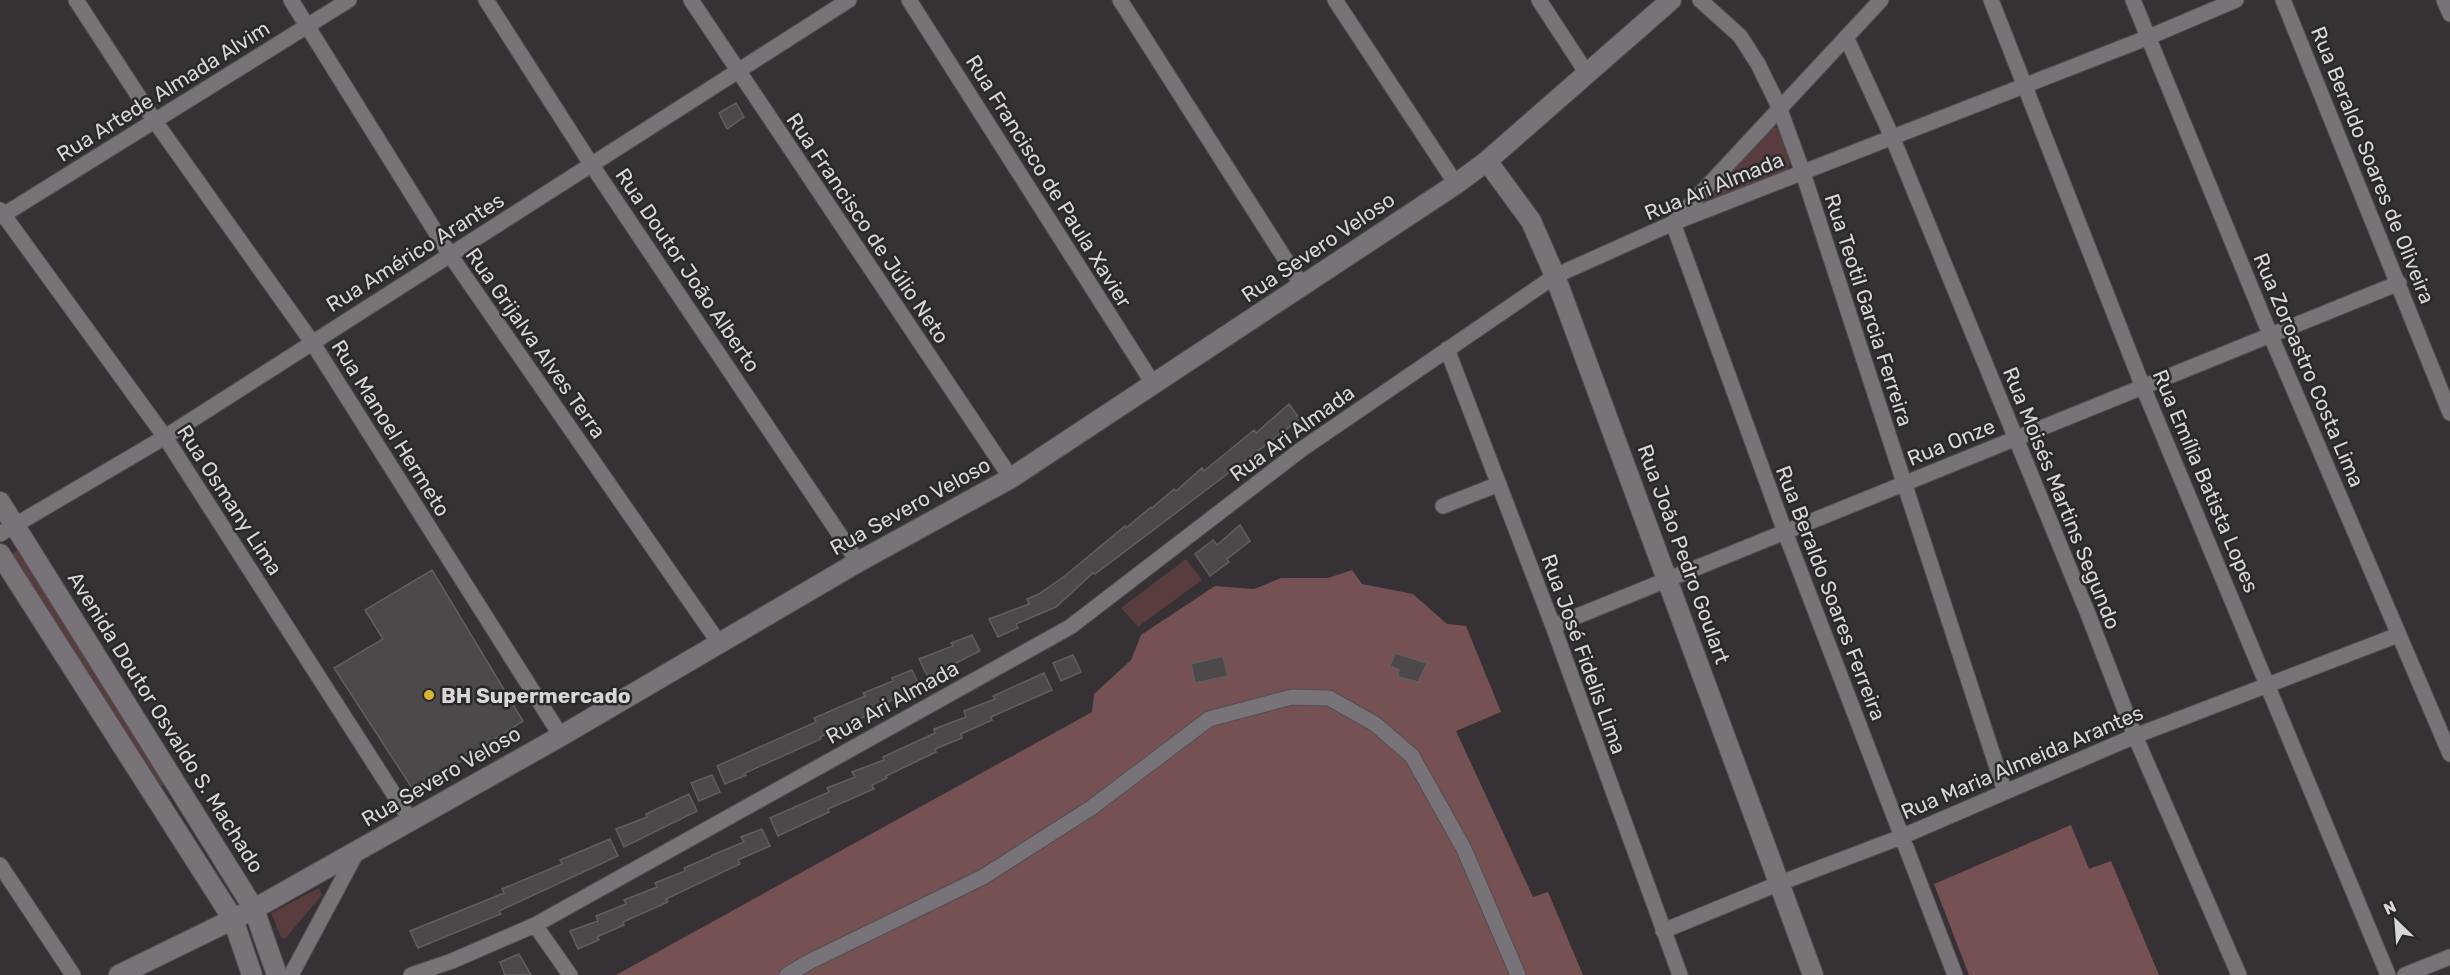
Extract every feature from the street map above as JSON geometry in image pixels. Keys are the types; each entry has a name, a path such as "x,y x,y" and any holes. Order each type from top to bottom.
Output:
{"street":[{"name":"Rua Manoel Hermeto","path":"76,0 154,120 312,342 561,736"},
{"name":"Rua Grijalva Alves Terra","path":"291,0 450,255 719,643"},
{"name":"Rua Artede Almada Alvim","path":"1,214 348,0"},
{"name":"Rua Doutor João Alberto","path":"486,0 591,164 858,562"},
{"name":"Rua Francisco de Júlio Neto","path":"691,0 1011,478"},
{"name":"Rua Américo Arantes","path":"7,529 165,436 849,0"},
{"name":"Rua Francisco de Paula Xavier","path":"909,0 1154,385"},
{"path":"1120,0 1303,287"},
{"path":"1335,0 1456,184"},
{"path":"1539,0 1586,72"},
{"name":"Rua Severo Veloso","path":"119,975 254,909 561,736 858,562 1011,478 1456,184 1487,161 1671,0"},
{"name":"Rua Teotil Garcia Ferreira","path":"1700,0 1740,36 1758,64 1779,107 1803,173 2005,792"},
{"path":"1673,223 1881,0"},
{"name":"Rua Emília Batista Lopes","path":"1991,0 2143,387 2388,975"},
{"name":"Rua Zoroastro Costa Lima","path":"2133,0 2270,334 2450,754"},
{"name":"Rua Ari Almada","path":"411,975 452,961 535,925 1070,627 1302,448 1555,276 1673,223 2149,38 2236,0"},
{"name":"Rua Beraldo Soares de Oliveira","path":"2283,0 2450,413"},
{"path":"2444,0 2450,14"},
{"name":"Rua Moisés Martins Segundo","path":"1846,37 1893,139 2088,614 2135,736 2239,975"},
{"name":"Rua João Pedro Goulart","path":"1487,161 1531,220 1555,276 1813,975"},
{"name":"Rua Osmany Lima","path":"1,214 165,436 411,821"},
{"name":"Rua Beraldo Soares Ferreira","path":"1673,223 1785,532 1955,975"},
{"name":"Rua Onze","path":"1553,626 2399,283"},
{"name":"Rua José Fidelis Lima","path":"1447,349 1553,626 1680,975"},
{"path":"1443,506 1499,484"},
{"name":"Avenida Doutor Osvaldo S. Machado","path":"0,502 7,529 254,909 277,975"},
{"path":"0,554 233,919 252,975"},
{"name":"Rua Maria Almeida Arantes","path":"1663,930 1901,837 2135,736 2398,635"},
{"path":"787,975 983,877 1091,808 1209,719 1292,696 1329,698 1376,724 1412,756 1464,849 1518,975"},
{"path":"291,975 358,850"},
{"path":"0,865 73,975"},
{"path":"535,925 570,975"},
{"path":"2405,975 2450,957"}],"shaded area":[{"path":"1768,127 1779,128 1791,161 1787,171 1715,198 1708,196"},
{"path":"18,550 165,784 158,788 12,554"},
{"path":"1186,559 1202,580 1138,627 1121,608"},
{"path":"1352,570 1362,584 1413,594 1447,624 1466,626 1501,712 1456,731 1533,897 1548,892 1583,975 616,975 1092,712 1094,694 1131,660 1141,635 1215,586 1254,589 1281,578 1328,578"},
{"path":"2071,825 2089,869 2111,861 2159,975 1969,975 1934,884"},
{"path":"319,888 322,895 285,939 281,937 271,913"}],"building":[{"path":"736,103 744,117 727,129 719,113"},
{"path":"1289,404 1300,419 1095,574 1093,573 1056,607 1016,624 1018,628 998,637 989,619 1029,604 1027,599 1039,594 1066,575 1125,526 1126,528 1174,489 1176,491 1202,468 1204,471 1254,430 1256,433"},
{"path":"1240,525 1250,541 1227,559 1229,562 1210,576 1195,554 1213,540 1217,545"},
{"name":"BH Supermercado","path":"432,570 523,721 414,791 334,668 383,639 365,610"},
{"path":"972,635 980,651 928,677 919,659 953,646 951,643"},
{"path":"1395,653 1427,663 1418,682 1398,677 1399,670 1390,666"},
{"path":"1073,655 1081,672 1061,681 1053,663"},
{"path":"1223,656 1228,676 1195,683 1191,664"},
{"path":"912,670 920,687 867,712 868,715 820,737 821,739 725,784 717,766 816,722 814,718 865,696 863,693 893,681 892,678"},
{"path":"1044,673 1052,690 991,717 992,720 961,734 962,738 935,749 936,752 886,776 887,778 872,785 874,789 828,809 829,812 778,836 770,818 829,792 827,788 855,777 852,772 884,760 883,757 935,733 934,729 966,717 964,711 995,699 993,696"},
{"path":"712,775 720,792 699,801 691,783"},
{"path":"689,794 697,811 624,847 616,829 647,817 646,814"},
{"path":"762,829 770,846 738,860 740,864 666,899 668,902 623,922 624,925 597,937 599,940 578,949 570,931 598,921 596,916 626,904 624,900 657,887 655,883 744,842 741,837"},
{"path":"610,839 618,856 499,911 501,914 418,948 410,931 504,893 502,889 562,864 560,860"},
{"path":"519,954 531,975 505,975 500,962"}],"place":[{"name":"BH Supermercado","path":"429,695"}]}
